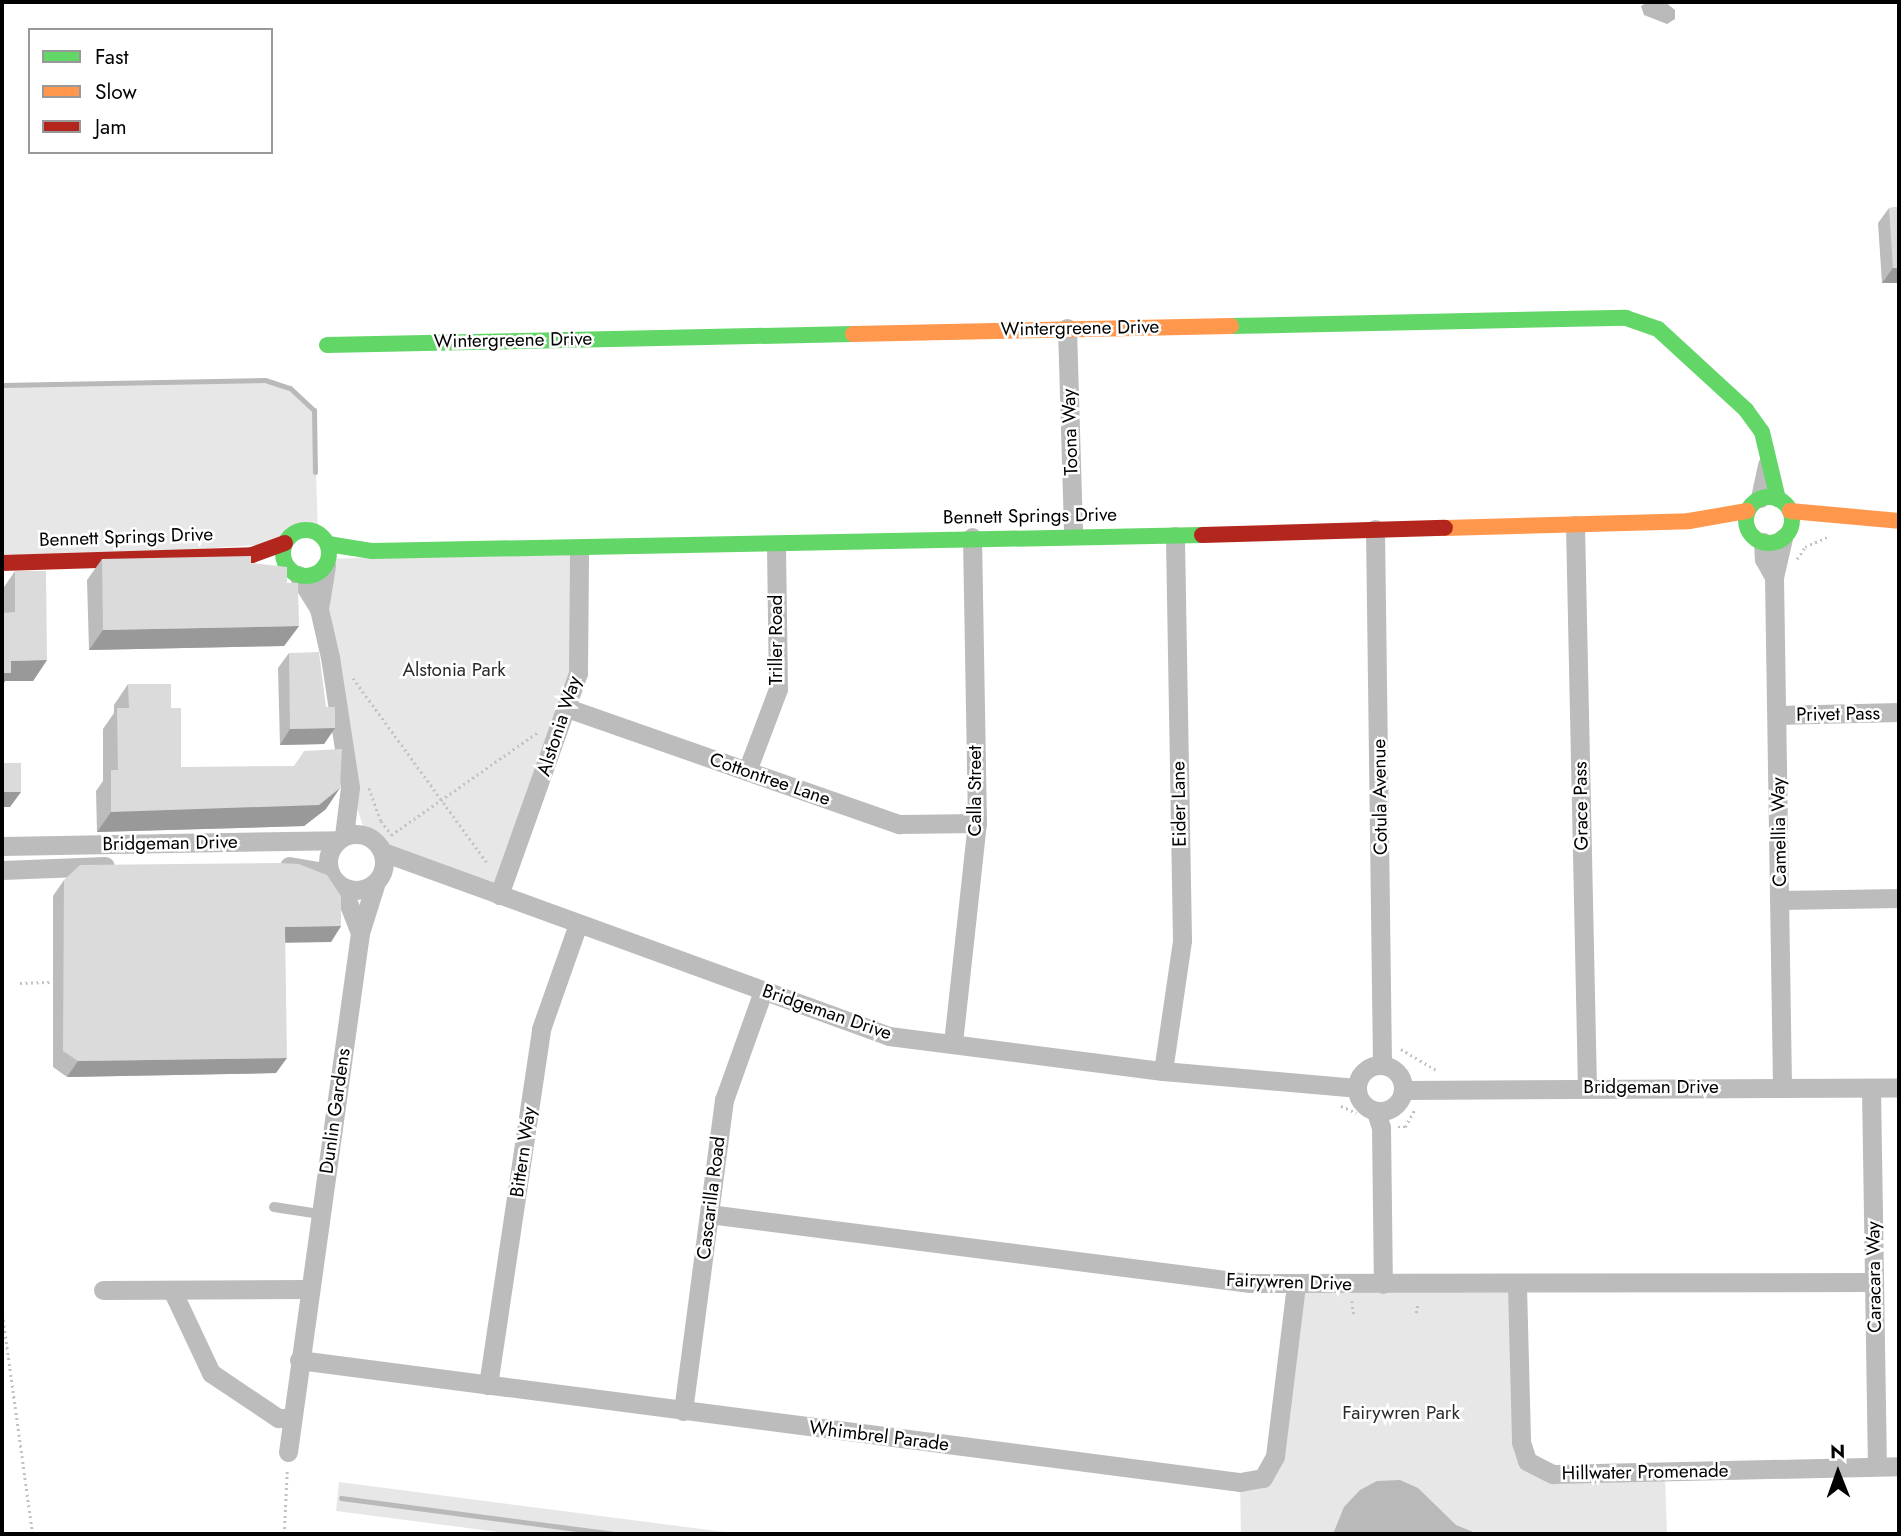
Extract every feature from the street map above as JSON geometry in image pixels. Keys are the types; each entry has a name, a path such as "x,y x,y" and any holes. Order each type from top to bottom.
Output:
{"street":[{"name":"Wintergreene Drive","path":"327,345 1626,318 1658,329 1729,392 1762,432 1768,458 1762,503"},
{"name":"Toona Way","path":"1067,328 1073,535"},
{"name":"Bennett Springs Drive","path":"327,556 372,551 776,545 1073,535 1175,536 1689,521 1762,503"},
{"path":"1843,517 1785,535 1757,538 1762,503 1790,511 1899,521"},
{"path":"1785,535 1790,511"},
{"name":"Bennett Springs Drive","path":"1689,521 1757,538"},
{"name":"Grace Pass","path":"1575,525 1587,1087"},
{"name":"Cotula Avenue","path":"1375,529 1382,1065"},
{"path":"319,610 327,556 311,530 295,532 285,543 292,570 319,610 359,786 366,835"},
{"name":"Camellia Way","path":"1782,1086 1774,577 1785,535"},
{"name":"Eider Lane","path":"1163,1071 1182,940 1175,536"},
{"name":"Calla Street","path":"953,1043 977,823 972,537"},
{"name":"Camellia Way","path":"1757,538 1774,577"},
{"name":"Bennett Springs Drive","path":"2,562 252,555 285,543"},
{"name":"Triller Road","path":"747,771 778,689 776,545"},
{"name":"Alstonia Way","path":"499,895 578,673 579,549"},
{"name":"Bennett Springs Drive","path":"252,555 292,570"},
{"path":"292,570 313,575 327,556"},
{"name":"Cottontree Lane","path":"566,710 899,824 977,823"},
{"name":"Privet Pass","path":"1777,715 1899,712"},
{"path":"336,880 328,855 341,838 359,786"},
{"path":"273,864 336,880 361,890 379,879 389,842 366,835 341,838"},
{"name":"Bridgeman Drive","path":"2,848 341,838"},
{"name":"Bridgeman Drive","path":"389,842 440,876 889,1035 1163,1071 1356,1088"},
{"path":"2,848 26,867"},
{"name":"Bridgeman Drive","path":"2,870 26,867 128,866"},
{"name":"Bridgeman Drive","path":"379,879 440,876"},
{"name":"Dunlin Gardens","path":"288,1452 360,933 379,879"},
{"name":"Dunlin Gardens","path":"336,880 360,933"},
{"path":"1780,900 1899,898"},
{"name":"Bittern Way","path":"488,1385 541,1029 578,924"},
{"name":"Cascarilla Road","path":"683,1411 723,1100 763,991"},
{"path":"1369,1116 1395,1107 1404,1090 1395,1070 1382,1065 1367,1068 1356,1088 1369,1116 1381,1127 1383,1284"},
{"name":"Bridgeman Drive","path":"1404,1090 1899,1087"},
{"name":"Caracara Way","path":"1871,1088 1877,1466"},
{"name":"Fairywren Drive","path":"709,1214 1249,1283 1517,1286 1874,1282"},
{"name":"Whimbrel Parade","path":"299,1360 1205,1479 1263,1478 1275,1456 1296,1285"},
{"name":"Hillwater Promenade","path":"1517,1286 1521,1443 1527,1461 1553,1474 1899,1466"},
{"path":"103,1290 310,1289"},
{"path":"172,1290 211,1373 278,1418 292,1418"}],"lane":[{"path":"274,1206 320,1214"}],"path":[{"path":"352,677 491,868"},
{"path":"359,786 381,821 389,842 566,710"},
{"path":"481,872 491,868 504,855 512,858"},
{"path":"20,983 55,982"},
{"path":"1399,1043 1403,1054 1442,1073"},
{"path":"1338,1105 1369,1116"},
{"path":"2,1309 33,1534"},
{"path":"284,1534 288,1452"}],"green space":[{"path":"265,380 290,388 314,410 318,533 303,530 285,543 2,563 2,385"},
{"name":"Alstonia Park","path":"579,549 578,673 499,895 378,845 366,835 350,787 330,657 329,559"},
{"name":"Fairywren Park","path":"1296,1285 1517,1286 1521,1442 1553,1474 1665,1473 1667,1534 1241,1534 1240,1482 1263,1478"},
{"path":"339,1482 740,1534 514,1534 336,1511"}],"shaded area":[{"path":"1648,2 1665,2 1675,10 1675,19 1667,24 1644,15 1641,6"},
{"path":"1400,1480 1418,1488 1456,1525 1478,1534 1333,1534 1344,1507 1360,1490 1377,1481"}],"building":[{"path":"1899,207 1899,268 1893,268 1889,208"},
{"path":"251,556 251,563 287,567 287,583 298,583 299,626 103,630 102,559"},
{"path":"15,571 46,571 47,660 11,661 11,673 2,673 2,613 15,612"},
{"path":"319,652 326,707 335,707 335,728 290,729 289,653"},
{"path":"128,684 171,684 171,708 181,708 181,767 294,766 304,751 342,749 340,788 319,805 111,812 111,770 118,770 117,708 129,708"},
{"path":"2,763 21,763 21,792 2,792"},
{"path":"299,864 327,875 341,896 341,926 285,927 287,1058 78,1061 63,1051 64,880 80,865"}],"waterway":[{"path":"2,385 265,380 290,388 314,410 315,472"},
{"path":"341,1498 615,1534"}],"traffic: fast":[{"path":"1231,326 1626,318 1658,329 1746,410 1762,432 1778,499"},
{"path":"327,345 853,334"},
{"path":"1769,497 1785,504 1792,520 1785,536 1769,543 1753,536 1746,520 1753,504 1769,497"},
{"path":"306,530 315,531 322,537 328,544 329,553 328,562 322,569 315,575 306,576 297,575 290,569 284,562 283,553 284,544 290,537 297,531 306,530"},
{"path":"328,544 372,551 1202,535"}],"traffic: slow":[{"path":"853,334 1231,326"},
{"path":"1445,528 1689,521 1747,511"},
{"path":"1790,511 1899,521"}],"traffic: jam":[{"path":"1202,535 1445,528"},
{"path":"2,563 252,555 285,543"}]}
